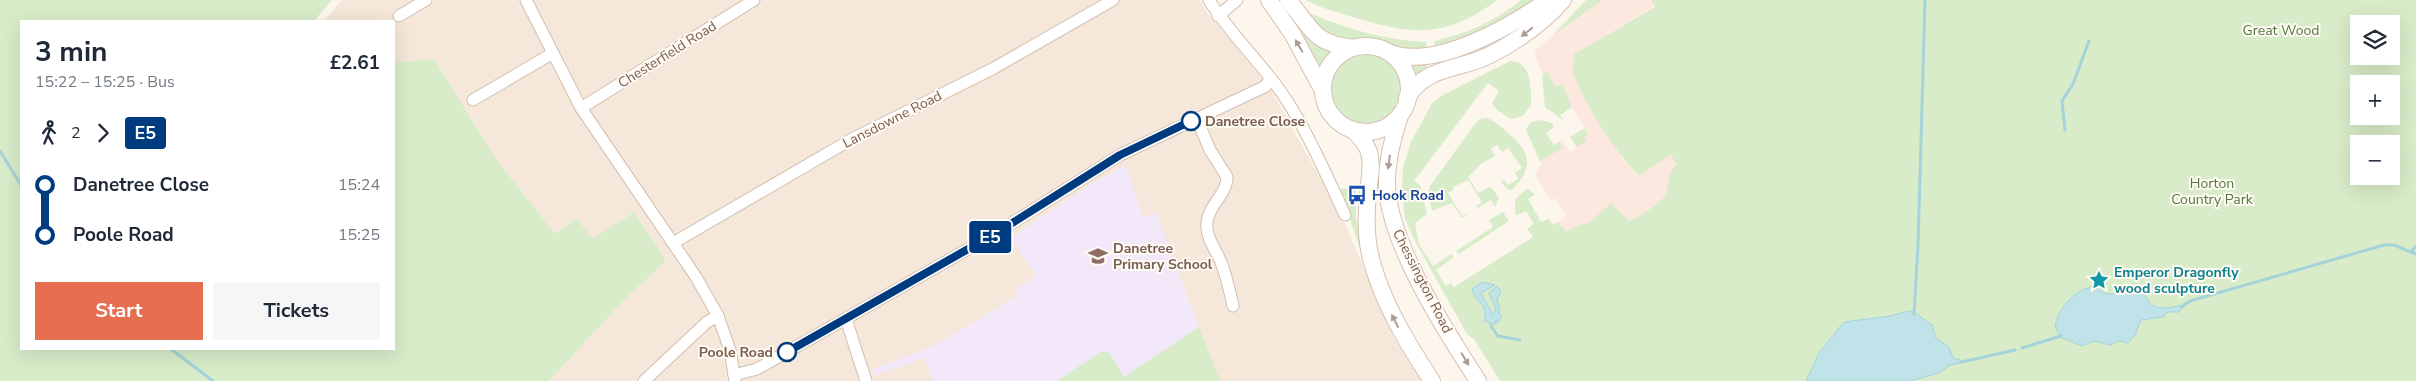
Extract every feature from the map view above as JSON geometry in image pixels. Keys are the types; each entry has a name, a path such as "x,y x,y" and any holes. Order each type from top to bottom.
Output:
{"main road":[{"path":"1270,0 1294,35 1322,89 1326,107 1331,115 1337,122 1354,131 1363,140 1369,152 1371,167 1368,196 1372,263 1390,311 1432,381"},
{"path":"1288,0 1317,37 1331,46 1379,48 1396,55 1416,56 1462,46 1505,28 1548,0"},
{"path":"1407,98 1417,84 1429,75 1488,56 1516,41 1552,12 1563,0"},
{"path":"1322,89 1326,71 1331,63 1353,48"},
{"name":"Chessington Road","path":"1379,48 1392,55 1404,67 1408,79 1407,98 1400,115 1388,164 1387,196 1393,222 1402,245 1430,300 1478,381"},
{"path":"1354,131 1371,132 1379,130 1400,115"}],"street":[{"path":"399,16 426,0"},
{"path":"526,0 581,108 673,243 718,316 730,350 735,378 757,369 998,232 1120,155 1266,86 1270,78"},
{"name":"Chesterfield Road","path":"581,108 754,0"},
{"name":"Lansdowne Road","path":"673,243 852,139 994,68 1112,0"},
{"path":"1209,0 1218,16 1270,78 1306,136 1345,215"},
{"path":"1218,16 1237,0"},
{"path":"473,100 553,53"},
{"path":"1197,119 1210,150 1227,178 1225,189 1212,205 1206,224 1208,238 1223,268 1233,306"},
{"path":"644,381 707,322 718,316"},
{"path":"846,319 866,381"}],"shaded area":[{"path":"342,0 1200,0 1206,11 1268,85 1341,215 1395,340 1422,381 549,381 625,299 666,261 634,212 592,239 555,234 496,159 434,60 395,63 395,20 325,20"},
{"path":"1603,0 1651,0 1655,6 1574,54 1583,96 1623,159 1638,176 1670,155 1677,164 1664,198 1639,217 1629,221 1611,203 1589,223 1578,225 1566,232 1558,222 1566,216 1555,198 1550,201 1535,173 1542,164 1540,161 1563,148 1559,142 1562,140 1570,152 1587,141 1584,136 1588,133 1569,102 1562,84 1555,87 1542,74 1534,52 1570,21"},
{"name":"Danetree Primary School","path":"1125,165 1143,218 1156,213 1199,327 1124,377 1109,352 1102,351 1057,381 933,381 924,358 873,376 872,369 934,346 1019,295 1015,290 1036,275 1011,238 1085,188"}],"green space":[{"path":"0,0 332,0 315,20 20,20 20,350 395,350 395,63 434,59 496,159 555,234 577,218 592,239 634,212 666,261 625,299 549,381 0,381"},
{"path":"1306,0 1497,0 1479,13 1461,22 1428,30 1411,30 1374,23 1329,10"},
{"path":"1521,0 1542,0 1500,27 1435,47 1434,41 1458,35 1480,26"},
{"path":"1586,0 1603,0 1553,35"},
{"path":"1651,0 2416,0 2416,381 1500,381 1474,339 1467,334 1416,243 1405,219 1402,193 1403,168 1411,142 1432,103 1441,96 1510,61 1517,62 1523,65 1526,70 1530,84 1531,105 1523,116 1511,119 1497,110 1492,103 1499,91 1488,83 1414,181 1420,185 1427,214 1415,223 1419,244 1433,266 1451,254 1454,257 1436,270 1446,286 1451,283 1454,287 1533,237 1527,229 1534,224 1526,211 1517,215 1515,213 1515,200 1527,188 1535,195 1528,199 1541,222 1549,219 1553,225 1558,222 1566,232 1578,225 1589,223 1611,203 1629,221 1637,218 1664,197 1669,176 1677,164 1670,155 1639,176 1620,154 1584,98 1573,72 1574,54 1655,7"},
{"path":"1312,14 1368,33 1426,42 1427,48 1404,48 1369,38 1333,40 1308,16"},
{"path":"1521,27 1506,40 1453,63 1451,57 1486,45"},
{"path":"1307,33 1318,45 1330,53 1319,68 1300,37"},
{"path":"1366,54 1379,57 1391,64 1398,76 1401,89 1398,102 1391,114 1379,121 1366,124 1353,121 1341,114 1334,102 1331,89 1334,76 1341,64 1353,57"},
{"path":"1427,61 1428,69 1414,77 1407,62"},
{"path":"1548,71 1555,87 1562,84 1572,107 1560,115 1564,121 1545,107 1542,75"},
{"path":"1487,118 1502,127 1517,141 1526,154 1527,161 1524,175 1512,190 1507,189 1501,182 1504,180 1508,185 1518,179 1515,173 1522,168 1508,148 1502,152 1497,145 1491,149 1495,156 1481,164 1468,177 1478,193 1489,187 1493,189 1499,198 1495,207 1491,200 1478,208 1476,206 1482,202 1468,180 1453,187 1454,189 1448,193 1462,216 1469,214 1462,218 1452,203 1432,211 1428,192 1430,186 1474,125 1480,119"},
{"path":"1541,120 1552,123 1554,127 1546,133 1554,145 1559,142 1563,148 1540,161 1526,130 1531,122"},
{"path":"1585,128 1588,134 1584,137 1587,141 1577,147 1570,137"},
{"path":"1356,188 1356,218 1363,248 1360,248 1339,189"},
{"path":"1503,212 1509,221 1459,254 1456,251 1493,227 1489,220"},
{"path":"1199,327 1220,381 1057,381 1102,351 1109,352 1124,377"}],"water":[{"path":"1482,282 1495,285 1481,293 1493,315 1496,309 1489,293 1497,286 1501,291 1497,300 1500,310 1498,311 1502,317 1495,324 1485,321 1484,308 1473,293 1472,289"},
{"path":"2094,287 2104,293 2115,294 2139,287 2153,306 2168,308 2184,305 2184,307 2179,312 2167,312 2163,317 2141,320 2135,335 2128,343 2119,341 2110,345 2094,341 2082,346 2060,337 2055,326 2068,300 2080,291"},
{"path":"1909,311 1914,312 1932,325 1936,338 1949,347 1953,358 1966,362 1950,365 1941,372 1911,381 1806,381 1819,353 1844,322 1890,316"}],"waterway":[{"path":"1914,314 1918,246 1925,0"},
{"path":"2065,130 2062,101 2073,84 2089,41"},
{"path":"0,151 20,183"},
{"path":"2181,307 2190,301 2384,245 2394,245 2416,254"},
{"path":"2411,252 2416,246"},
{"path":"1491,326 1498,336 1520,340"},
{"path":"2022,348 2061,336"},
{"path":"172,350 213,381"},
{"path":"1962,362 2015,350"}],"bus line":[{"name":"E5","path":"787,352 1025,216 1102,165 1191,121"}],"place":[{"name":"Danetree Close","path":"1191,121"},
{"name":"Hook Road","path":"1357,195"},
{"name":"Danetree Primary School","path":"1098,256"},
{"name":"Emperor Dragonfly wood sculpture","path":"2099,280"},
{"name":"Poole Road","path":"787,352"}],"park label":[{"name":"Great Wood","path":"2281,30"},
{"name":"Horton Country Park","path":"2212,192"}]}
